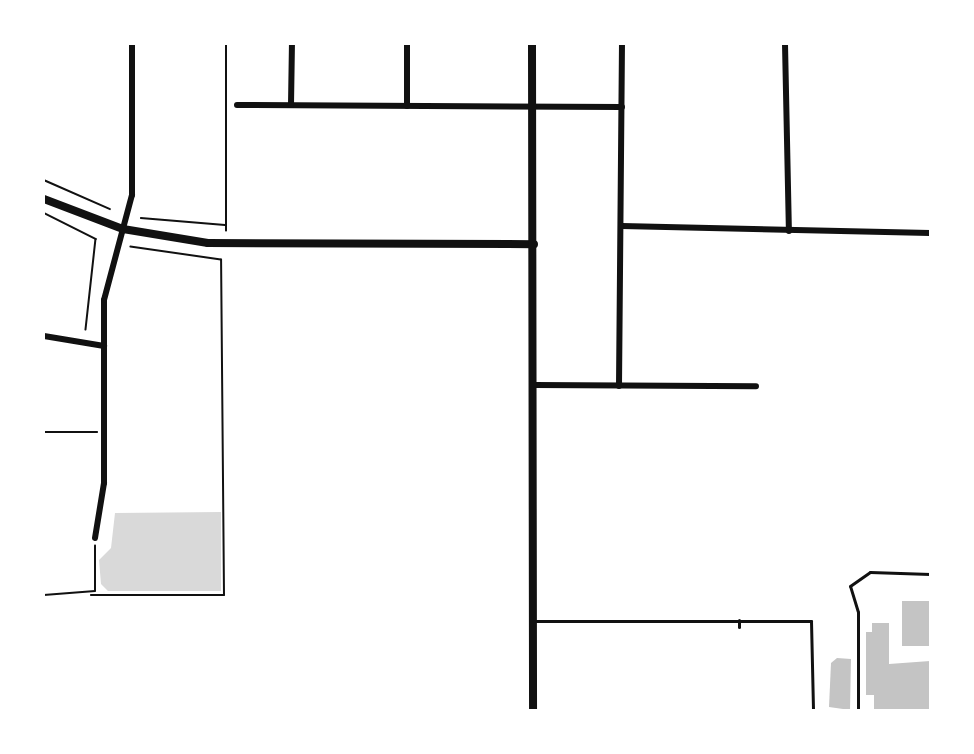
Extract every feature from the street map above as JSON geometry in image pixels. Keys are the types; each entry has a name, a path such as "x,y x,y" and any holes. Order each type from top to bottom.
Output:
{"main road":[{"path":"532,44 535,385 533,711"}],"street":[{"path":"95,538 104,432 104,300 132,195 132,44"},
{"path":"291,105 292,44"},
{"path":"407,44 407,106"},
{"path":"619,386 622,44"},
{"path":"785,44 789,231"},
{"path":"237,105 622,107"},
{"path":"44,199 123,230 228,244 534,244"},
{"path":"622,226 930,232"},
{"path":"44,336 104,346"},
{"path":"535,385 756,386"}],"lane":[{"path":"858,711 858,612 850,586 870,572 930,574"},
{"path":"739,620 739,627"},
{"path":"534,621 811,621 813,711"}],"path":[{"path":"226,44 226,231"},
{"path":"44,180 110,209"},
{"path":"44,213 96,239 86,329"},
{"path":"141,218 226,225"},
{"path":"44,595 224,595 221,260 130,247"},
{"path":"44,432 104,432"},
{"path":"91,595 95,538"}],"shaded area":[{"path":"221,512 221,591 108,591 101,584 99,560 111,548 115,513"}],"building":[{"path":"902,601 930,601 930,646 902,646"},
{"path":"872,623 889,623 889,664 930,661 930,710 874,710 874,695 866,695 866,632 872,632"},
{"path":"837,658 851,659 850,710 829,707 831,663"}]}
